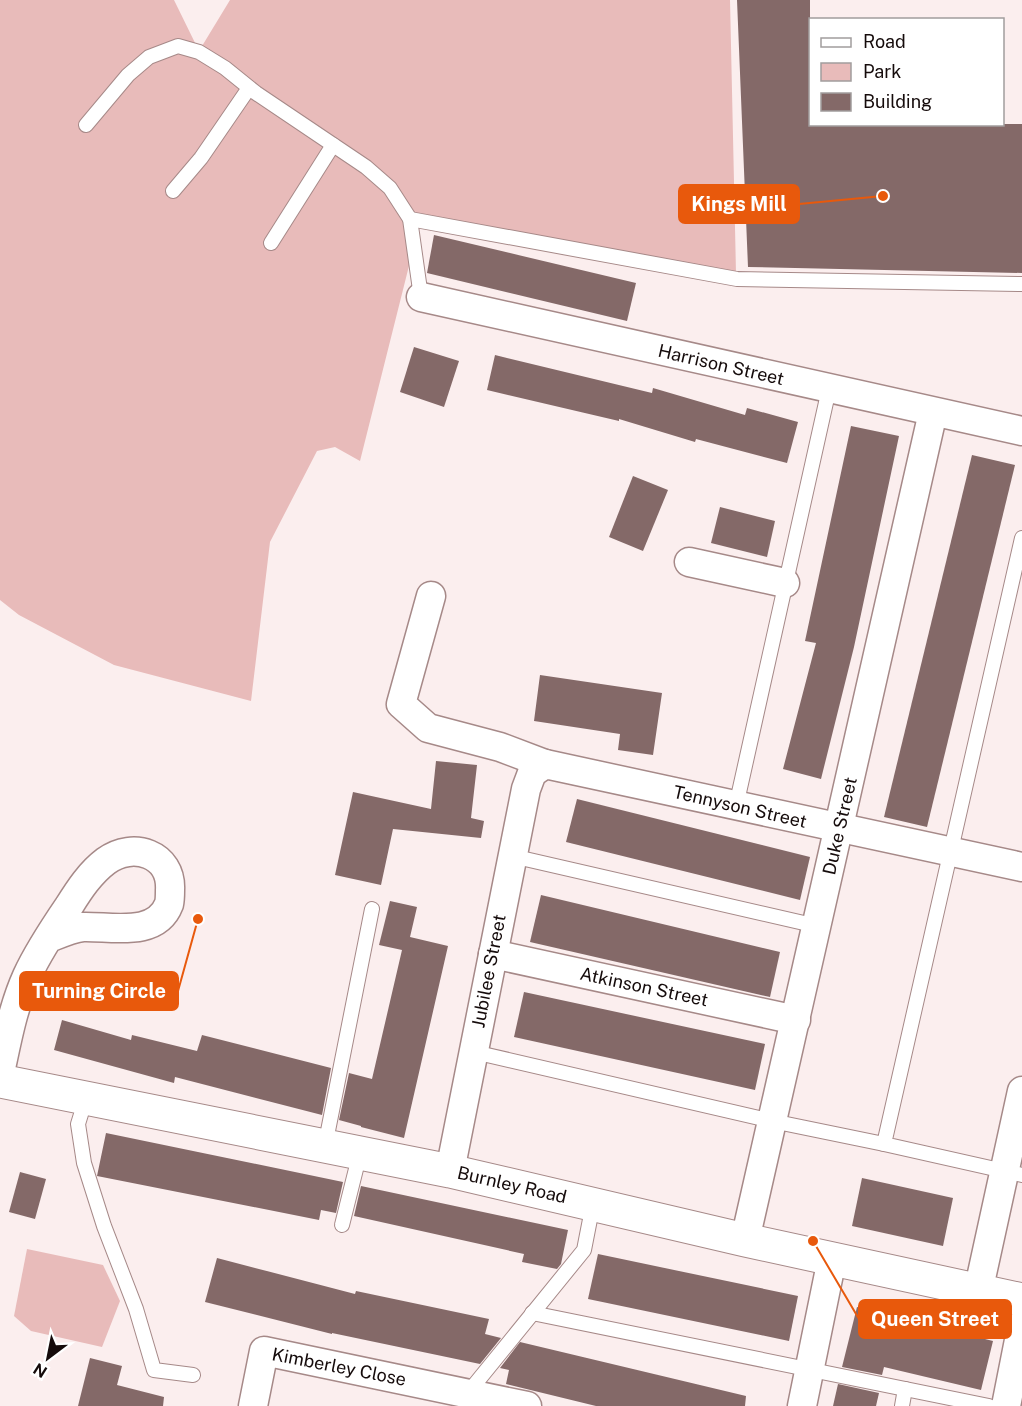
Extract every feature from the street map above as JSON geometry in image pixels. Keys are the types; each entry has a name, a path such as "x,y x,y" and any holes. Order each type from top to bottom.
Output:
{"street":[{"name":"Harrison Street","path":"420,297 1022,432"},
{"name":"Duke Street","path":"746,1240 933,412"},
{"path":"689,562 785,583"},
{"name":"Tennyson Street","path":"431,596 401,704 428,728 500,747 539,768 735,806 1022,867"},
{"name":"Jubilee Street","path":"450,1171 526,789 539,768"},
{"path":"0,1073 12,1017 23,986 49,938"},
{"name":"Atkinson Street","path":"493,954 796,1020"},
{"name":"Burnley Road","path":"0,1081 450,1171 746,1240 1022,1300"},
{"path":"978,1292 1013,1173 1022,1091"},
{"path":"802,1406 832,1259"},
{"path":"1006,1406 1022,1325"},
{"name":"Kimberley Close","path":"253,1406 264,1351 463,1400"},
{"path":"463,1400 527,1406"}],"lane":[{"path":"86,125 128,75 149,57 178,46 199,52 366,167 390,188 411,219 420,297"},
{"path":"173,191 201,158 249,88"},
{"path":"271,243 333,145"},
{"path":"411,219 737,279 1022,284"},
{"path":"735,806 829,389"},
{"path":"884,1144 1022,538"},
{"path":"512,856 817,926"},
{"path":"325,1146 372,909"},
{"path":"474,1052 772,1121 1013,1173"},
{"path":"86,1098 78,1124 84,1163 104,1226 136,1309 154,1370 193,1375"},
{"path":"342,1225 360,1153"},
{"path":"463,1400 584,1250 593,1204"},
{"path":"532,1313 989,1406"},
{"path":"902,1406 905,1389"}],"green space":[{"path":"0,0 174,0 199,51 230,0 730,0 736,273 419,226 360,461 335,447 317,451 270,542 251,701 114,665 19,615 0,600"},
{"path":"27,1249 103,1265 120,1301 102,1347 31,1331 14,1316"}],"building":[{"path":"737,0 810,0 809,126 1004,126 1004,124 1022,124 1022,273 748,267"},
{"path":"434,235 636,283 627,321 427,273"},
{"path":"414,347 459,361 444,407 400,392"},
{"path":"495,355 652,393 653,388 745,415 747,408 798,422 787,463 696,439 695,442 619,419 619,421 487,390"},
{"path":"851,426 899,436 854,647 821,779 783,769 816,643 805,641"},
{"path":"972,455 1015,465 927,827 884,817"},
{"path":"633,476 668,490 643,551 609,537"},
{"path":"720,507 775,521 767,557 711,543"},
{"path":"540,675 662,693 653,755 618,750 620,734 534,721"},
{"path":"436,761 477,765 471,818 484,821 481,838 393,829 381,885 335,875 353,792 431,809"},
{"path":"577,799 810,857 800,900 566,842"},
{"path":"541,895 780,952 770,997 530,942"},
{"path":"390,901 417,907 410,937 448,946 404,1138 339,1120 349,1073 372,1079 402,950 379,945"},
{"path":"524,992 765,1044 755,1090 514,1037"},
{"path":"62,1020 131,1040 132,1035 197,1051 202,1035 331,1068 322,1115 175,1077 174,1083 54,1050"},
{"path":"106,1133 343,1182 336,1213 321,1210 319,1220 97,1176"},
{"path":"20,1172 46,1179 35,1219 9,1212"},
{"path":"862,1178 953,1198 943,1246 852,1226"},
{"path":"361,1186 568,1230 561,1264 557,1269 522,1262 524,1254 354,1216"},
{"path":"598,1254 798,1296 789,1341 588,1299"},
{"path":"217,1258 355,1294 356,1291 489,1319 485,1334 501,1338 480,1364 332,1334 205,1302"},
{"path":"857,1307 993,1341 981,1390 884,1367 882,1375 842,1367"},
{"path":"520,1342 746,1396 745,1406 596,1406 506,1384 509,1370 500,1368"},
{"path":"90,1358 122,1366 117,1385 164,1397 163,1406 78,1406"},
{"path":"838,1384 879,1393 876,1406 833,1406"}],"place":[{"name":"Kings Mill","path":"883,196"},
{"name":"Turning Circle","path":"198,919"},
{"name":"Queen Street","path":"813,1241"}]}
